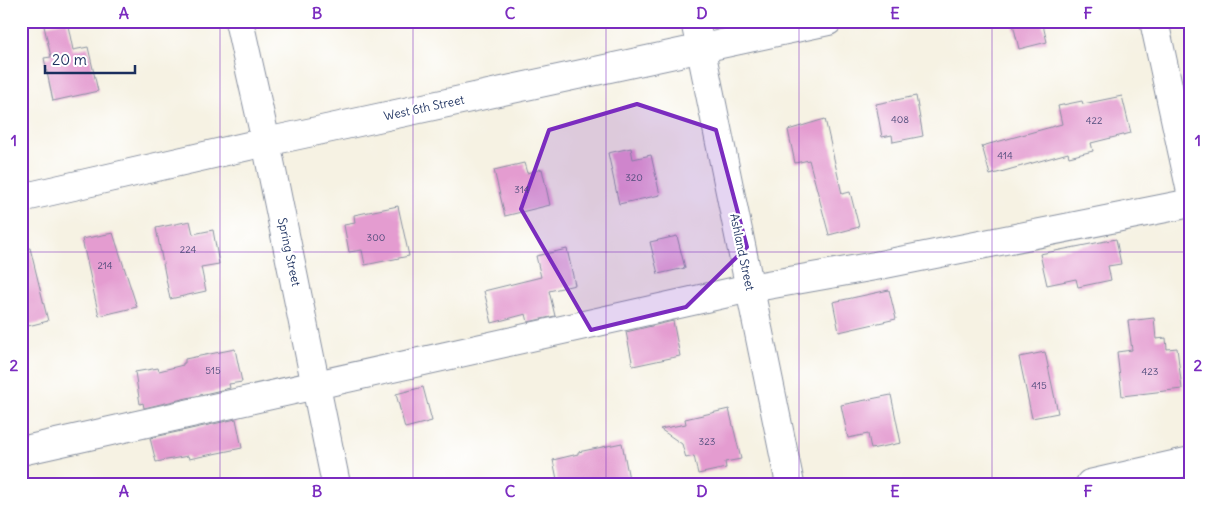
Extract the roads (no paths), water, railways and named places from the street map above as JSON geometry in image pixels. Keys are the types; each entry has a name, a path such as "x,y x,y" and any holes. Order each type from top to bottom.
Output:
{"street":[{"name":"Spring Street","path":"238,21 266,142 336,484"},
{"name":"Ashland Street","path":"695,21 790,484"},
{"name":"West 6th Street","path":"21,198 266,142 828,21"},
{"path":"1154,21 1191,192"},
{"path":"21,451 750,288 875,266 1191,203"},
{"path":"1090,484 1191,462"}]}
